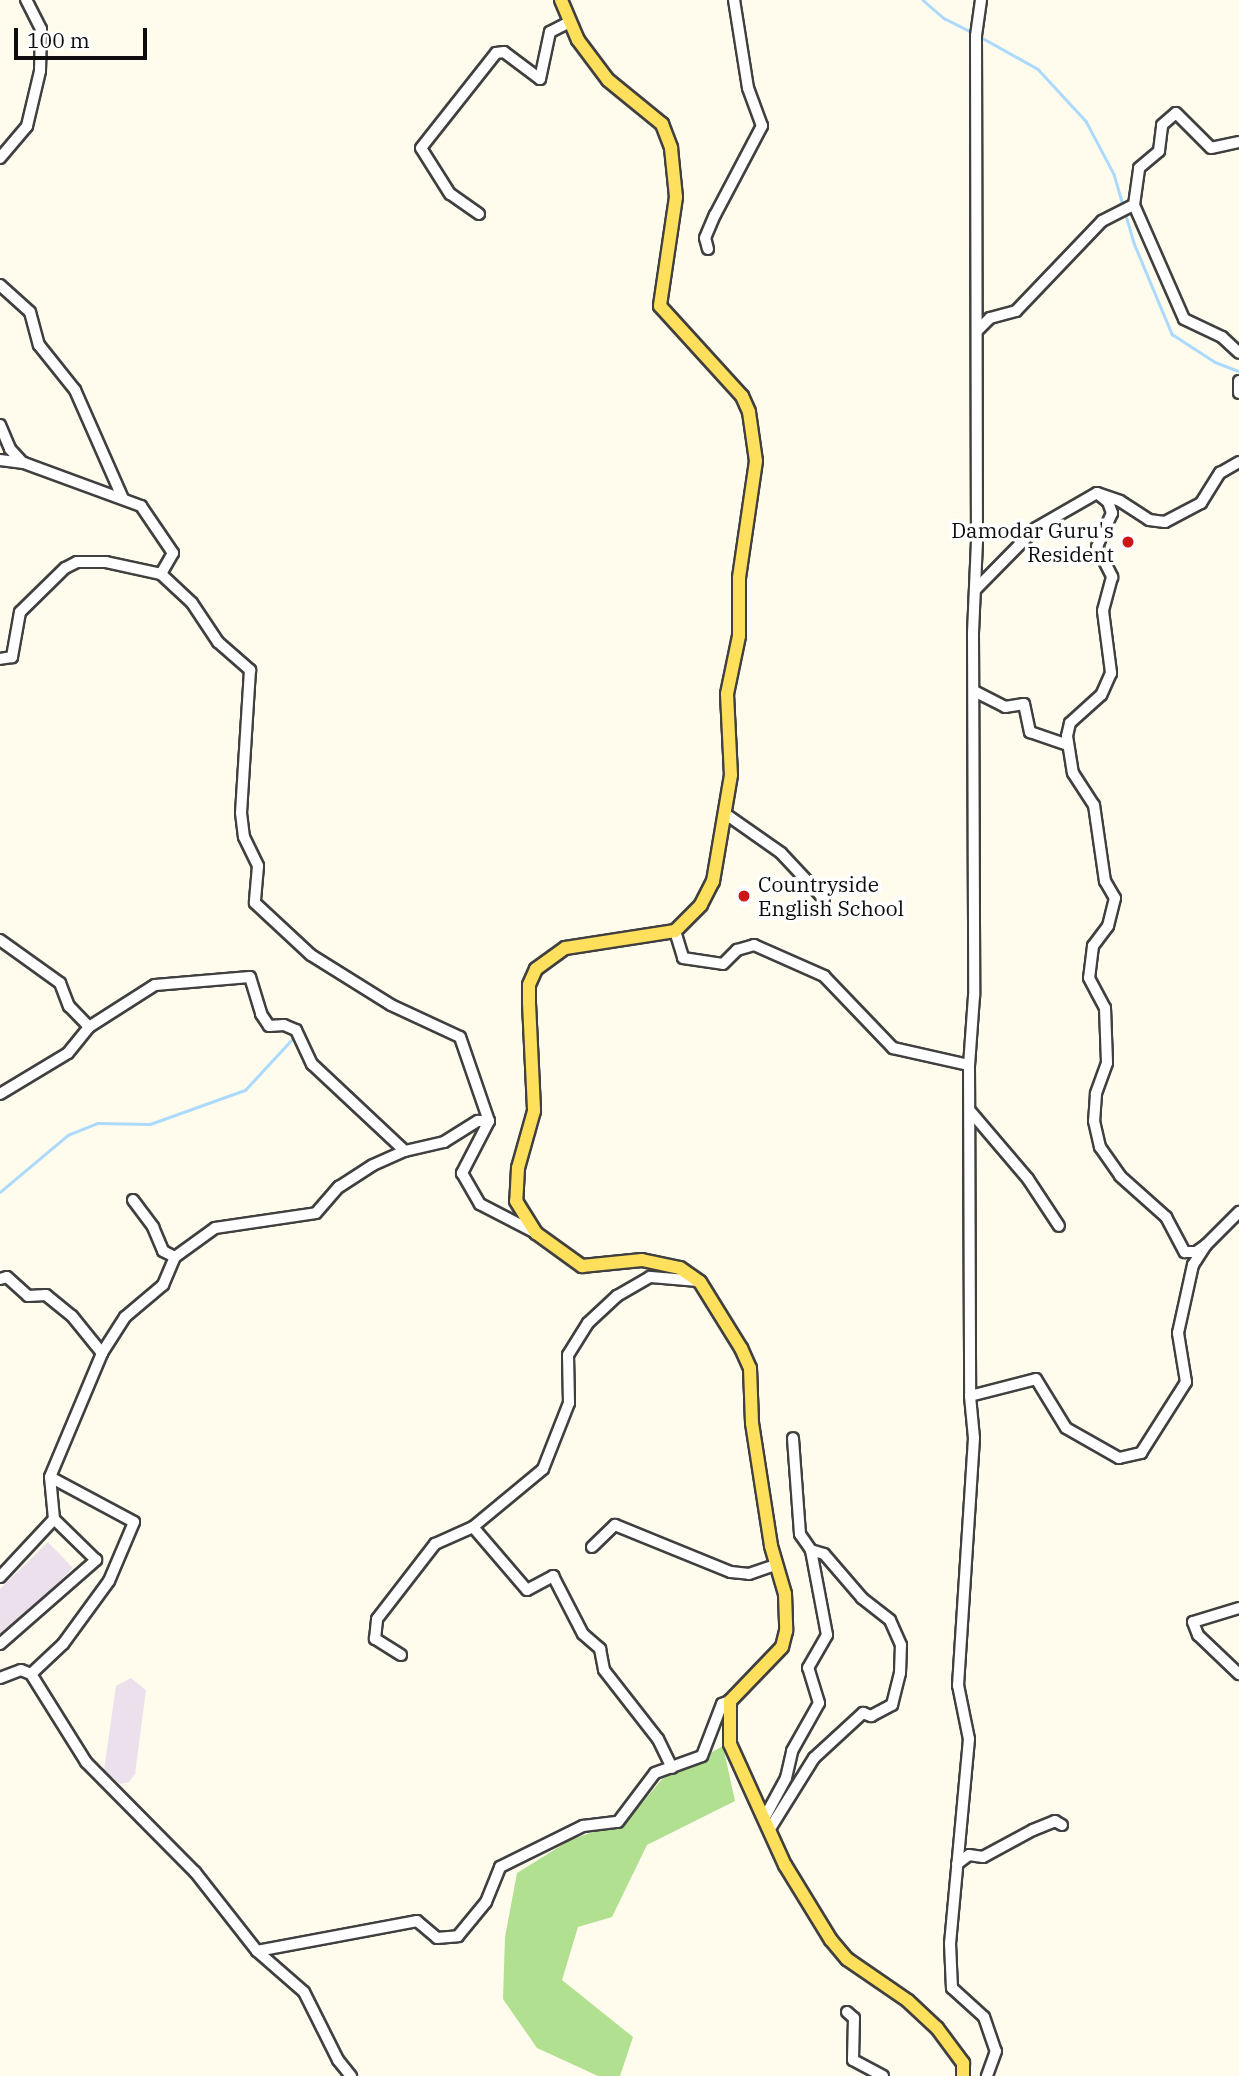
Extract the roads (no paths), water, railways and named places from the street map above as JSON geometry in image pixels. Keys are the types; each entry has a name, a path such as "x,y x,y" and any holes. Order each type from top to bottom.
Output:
{"main road":[{"path":"561,0 570,22 608,80 662,124 671,148 676,197 660,306 678,330 706,353 742,396 749,412 756,461 741,556 739,636 727,694 731,761 727,816 713,881 701,905 675,931 565,948 536,969 529,985 528,1003 534,1111 519,1168 516,1201 536,1233 582,1266 657,1262 680,1268 700,1282 750,1368 752,1423 775,1565 785,1594 786,1631 782,1647 730,1701 730,1744 768,1821 785,1865 838,1950 937,2028 963,2063 963,2076"}],"street":[{"path":"0,158 27,126 40,71 41,29 26,0"},
{"path":"708,248 705,238 715,215 762,126 748,88 734,0"},
{"path":"981,0 975,36 978,330 974,996 969,1065 970,1396 974,1438 958,1685 969,1739 950,1943 952,1988 984,2017 996,2051 987,2076"},
{"path":"479,214 450,194 421,148 496,53 504,52 540,79 550,32 570,22"},
{"path":"1239,142 1211,148 1176,113 1162,125 1159,151 1139,168 1135,205 1184,319 1222,337 1239,353"},
{"path":"978,330 990,318 1016,311 1102,221 1135,205"},
{"path":"0,285 30,312 39,345 75,390 123,499"},
{"path":"1239,381 1239,393"},
{"path":"0,425 10,449 24,463"},
{"path":"0,460 24,463 141,506 165,536 173,553 161,574"},
{"path":"975,590 1036,527 1097,493 1120,500 1149,520 1165,522 1201,503 1220,473 1239,462"},
{"path":"1097,493 1108,502 1112,513 1097,547 1112,577 1103,611 1111,673 1101,695 1070,723 1068,745 1073,773 1094,805 1105,881 1115,898 1108,926 1093,946 1089,978 1105,1009 1107,1063 1096,1094 1096,1133 1120,1175 1166,1217 1185,1252 1196,1252 1206,1245 1239,1212"},
{"path":"0,659 12,657 20,612 44,586 77,562 106,562 161,574 192,603 218,642 250,670 241,813 244,837 258,866 255,903 311,955 391,1005 460,1037 489,1121 461,1173 480,1204 536,1233"},
{"path":"974,691 1005,707 1024,704 1030,732 1068,745"},
{"path":"727,816 781,853 824,899"},
{"path":"675,931 684,958 723,964 737,950 754,945 824,976 893,1048 969,1065"},
{"path":"0,940 60,983 69,1006 89,1027"},
{"path":"0,1094 68,1053 89,1027 155,985 250,977 261,1014 269,1027 284,1024 296,1030 312,1064 405,1151"},
{"path":"969,1108 988,1137 1028,1179 1059,1226"},
{"path":"0,1644 96,1560 54,1520 50,1477 103,1353 125,1317 163,1284 176,1257 215,1228 316,1213 340,1187 405,1151 444,1142 478,1121 489,1121"},
{"path":"134,1200 153,1227 163,1251 176,1257"},
{"path":"970,1396 1036,1378 1066,1428 1119,1458 1140,1452 1186,1382 1178,1333 1184,1291 1206,1245"},
{"path":"0,1279 7,1277 28,1296 46,1295 72,1315 103,1353"},
{"path":"401,1656 375,1639 377,1619 435,1544 473,1527 543,1469 569,1403 568,1354 588,1323 617,1296 649,1277 700,1282"},
{"path":"768,1821 786,1778 792,1751 819,1703 808,1668 827,1635 811,1550 800,1534 793,1438"},
{"path":"31,1674 63,1644 109,1581 134,1522 50,1477"},
{"path":"0,1577 54,1520"},
{"path":"592,1547 615,1525 731,1572 750,1574 775,1565"},
{"path":"473,1527 527,1590 553,1576 583,1634 600,1649 604,1670 658,1739 672,1768"},
{"path":"768,1821 814,1758 863,1713 871,1716 892,1705 900,1673 901,1645 890,1620 862,1598 824,1554 811,1550"},
{"path":"1239,1608 1193,1622 1198,1635 1239,1674"},
{"path":"0,1678 21,1670 31,1674 86,1762 195,1872 257,1951 304,1992 338,2060 351,2076"},
{"path":"257,1951 417,1921 437,1938 458,1936 486,1902 500,1867 583,1826 618,1822 655,1773 702,1756 722,1704 730,1701"},
{"path":"957,1864 970,1855 983,1857 1055,1821 1062,1825"},
{"path":"847,2012 854,2018 853,2060 883,2076"}],"waterway":[{"path":"923,0 944,18 973,33"},
{"path":"979,36 1038,69 1086,121 1114,174 1134,243 1172,334 1215,362 1239,371"},
{"path":"0,1192 68,1135 97,1123 150,1124 245,1090 294,1037"}],"place":[{"name":"Damodar Guru's Resident","path":"1128,542"},
{"name":"Countryside English School","path":"744,896"}]}
